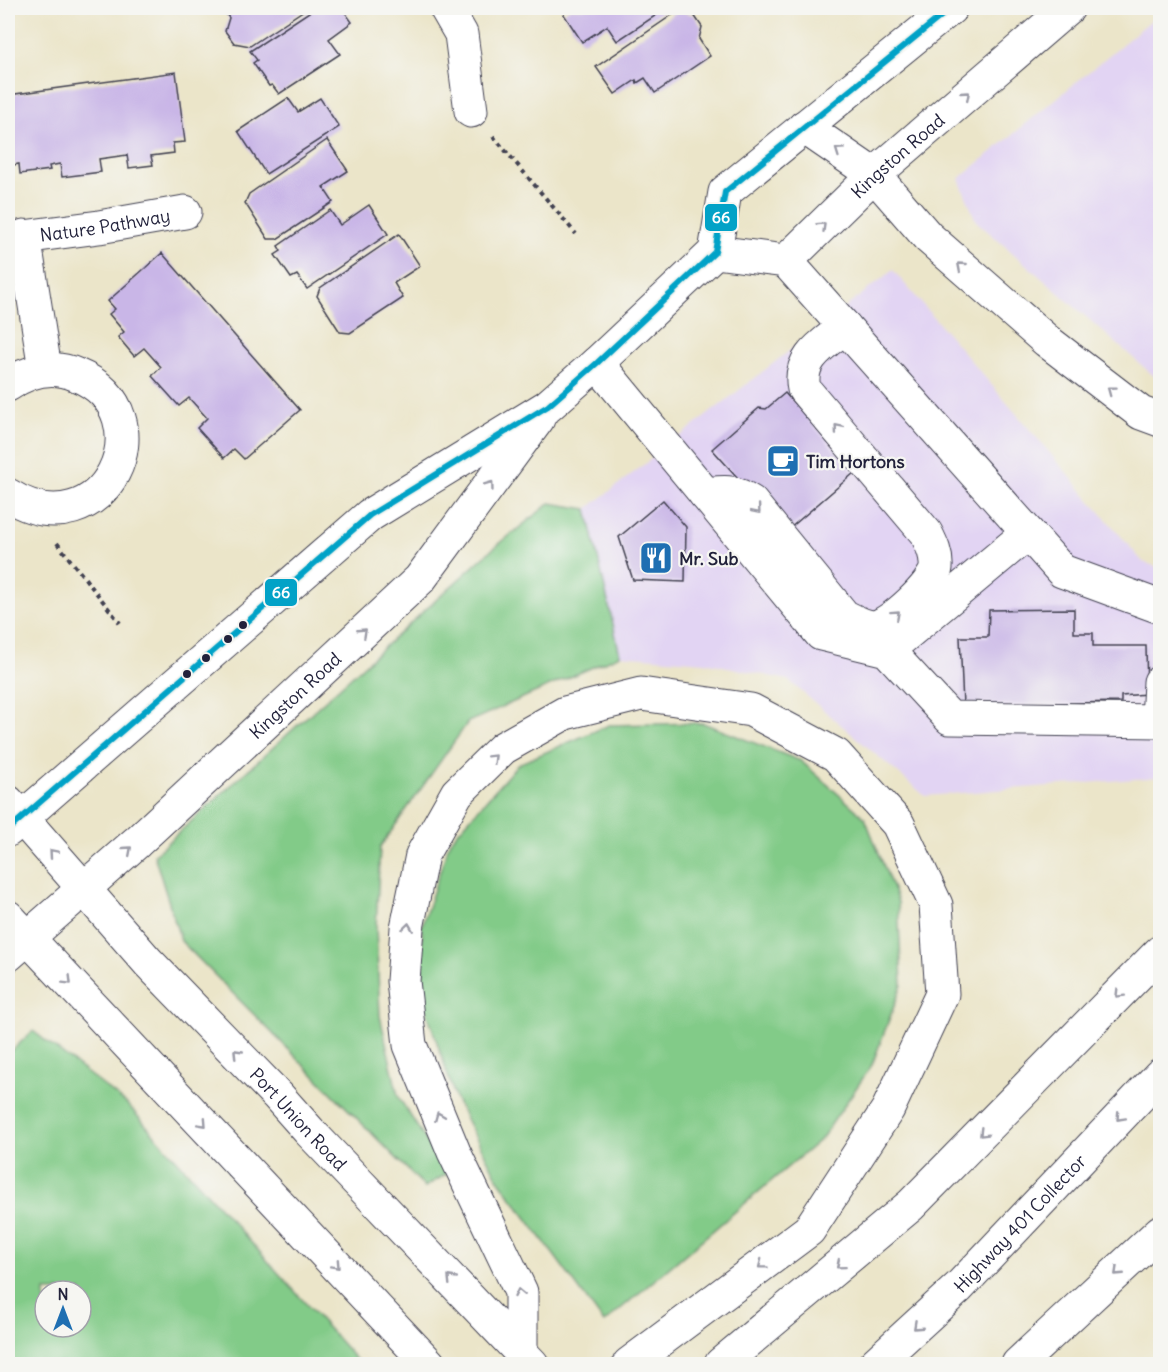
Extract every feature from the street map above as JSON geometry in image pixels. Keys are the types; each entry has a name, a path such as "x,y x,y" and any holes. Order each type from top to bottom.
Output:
{"main road":[{"path":"446,8 461,34 471,111"},
{"path":"951,8 725,192 715,252 786,261 1062,570 1161,607"},
{"name":"Kingston Road","path":"786,261 874,175 1068,8"},
{"path":"804,127 874,175 928,237 1047,341 1142,413 1161,420"},
{"name":"Nature Pathway","path":"45,369 16,238 185,212"},
{"name":"Kingston Road","path":"12,817 370,515 548,406 715,252"},
{"path":"705,494 728,491 739,494 751,502 844,616 859,623 875,627 890,621 929,583 936,570 936,553 926,533 804,388 802,377 804,366 813,354 845,327"},
{"path":"597,363 821,634 887,650 950,718 1158,721 1161,682"},
{"path":"8,386 22,375 45,369 68,371 90,380 107,395 118,416 123,439 119,462 109,482 92,498 71,508 48,510 25,506 8,495"},
{"name":"Kingston Road","path":"14,937 83,888 138,842 420,579 548,406"},
{"path":"887,650 1028,533"},
{"path":"526,1358 521,1292 454,1152 410,1045 403,981 407,928 422,855 457,793 464,786 503,748 565,713 642,694 751,710 836,755 897,824 936,905 942,994 888,1109 809,1230 628,1365"},
{"name":"Port Union Road","path":"12,817 83,888 148,962 526,1358"},
{"path":"14,937 113,1027 429,1365"},
{"path":"721,1365 911,1205 1161,952"},
{"name":"Highway 401 Collector","path":"875,1365 959,1287 1161,1075"},
{"path":"1018,1365 1161,1232"}],"path":[{"path":"471,111 576,234"},
{"path":"48,510 57,545 120,622"}],"shaded area":[{"path":"1160,13 1160,379 976,221 959,179"},
{"path":"893,270 1143,562 1160,568 1160,777 925,796 788,680 704,662 620,655 587,509"}],"green space":[{"path":"550,503 587,509 620,655 468,722 380,847 376,928 380,1016 398,1096 447,1174 425,1187 181,941 154,855 489,552"},
{"path":"703,723 801,761 865,818 898,902 902,985 872,1065 822,1138 604,1323 498,1179 456,1100 423,1000 422,925 450,841 518,764 609,725"},
{"path":"33,1031 127,1104 360,1364 8,1364 8,1054"}],"building":[{"path":"222,8 307,8 250,46 234,43 225,31 229,18"},
{"path":"315,8 342,8 352,22 329,39 340,54 279,94 272,85 269,86 253,63 257,60 250,51"},
{"path":"570,8 667,8 617,41 607,26 582,42 563,13"},
{"path":"678,11 694,15 702,27 699,39 710,56 655,93 645,78 637,83 636,80 615,94 596,67"},
{"path":"176,72 185,142 173,143 174,153 151,156 153,165 129,168 127,155 99,159 101,172 62,177 60,164 49,166 50,170 20,174 19,164 8,166 8,95"},
{"path":"288,98 298,112 320,98 339,127 266,174 238,131"},
{"path":"327,140 348,171 323,187 333,202 277,239 268,239 245,203 249,194"},
{"path":"369,205 388,234 307,289 297,275 291,278 275,255 281,251 278,246 330,210 340,225"},
{"path":"399,234 420,266 394,283 403,298 350,333 340,332 317,296 320,288"},
{"path":"162,253 300,410 244,459 234,449 224,458 197,428 207,418 189,398 179,406 152,376 161,367 144,348 134,356 118,337 124,332 109,314 115,309 108,301"},
{"name":"Tim Hortons","path":"785,393 854,473 789,529 755,497 712,449 759,408 766,409"},
{"name":"Mr. Sub","path":"663,500 686,527 685,582 633,580 619,537"},
{"path":"1074,609 1074,633 1093,633 1093,646 1146,646 1147,694 1121,696 1121,702 963,705 960,637 988,637 989,610"}],"transit line":[{"name":"66","path":"8,830 370,515 548,406 715,252 725,192 951,8"}],"place":[{"name":"Tim Hortons","path":"783,461"},
{"name":"Mr. Sub","path":"656,558"}]}
